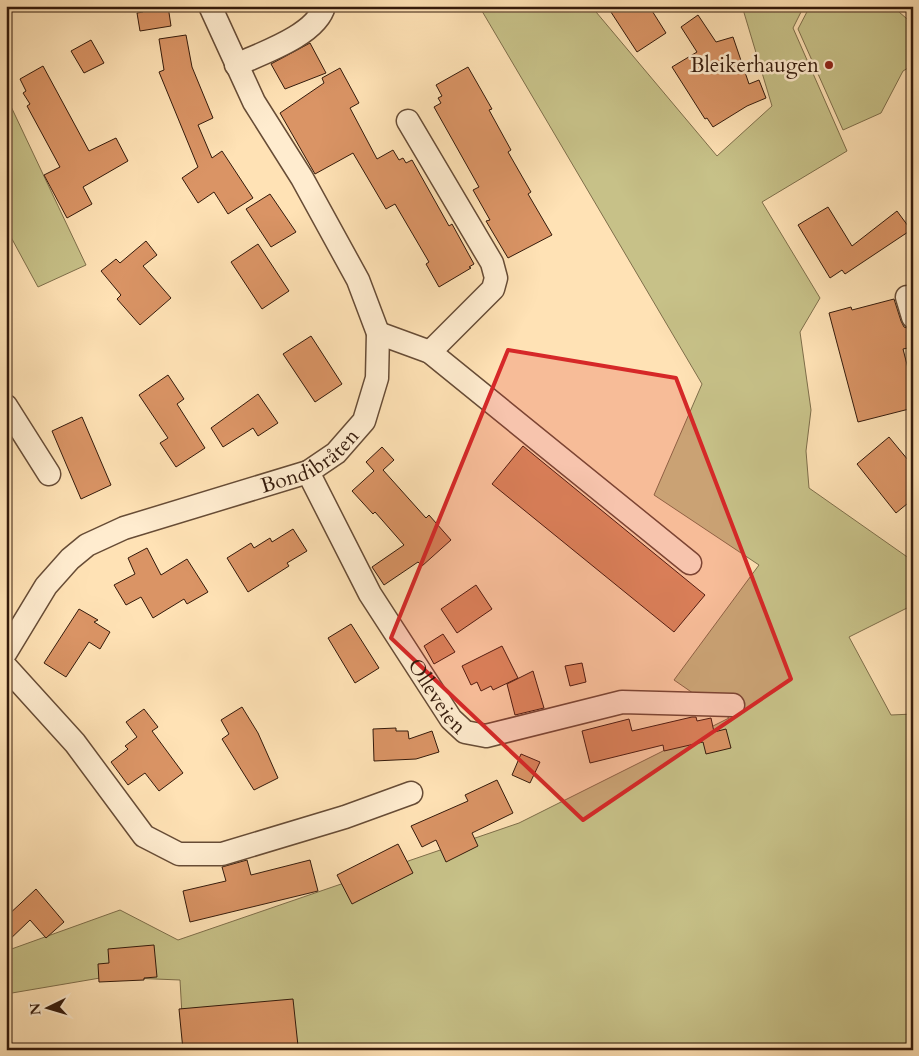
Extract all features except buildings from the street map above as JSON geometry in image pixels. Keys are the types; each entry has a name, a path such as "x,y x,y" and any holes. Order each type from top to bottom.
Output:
{"street":[{"path":"236,65 288,41 308,28 319,18 324,6"},
{"name":"Bondibråten","path":"6,652 46,586 70,559 87,545 124,528 308,472 336,453 364,421 376,378 378,333 358,280 302,178 254,102 211,7"},
{"path":"408,120 492,263 496,278 493,289 430,352"},
{"path":"378,333 430,352 690,563"},
{"path":"6,406 48,474"},
{"name":"Olleveien","path":"308,472 370,594 450,719 465,732 486,736 622,702 733,705"},
{"path":"6,667 75,743 144,836 179,854 222,854 345,817 411,792"}],"highlighted area":[{"path":"508,350 676,378 791,679 583,820 391,638"}],"shaded area":[{"path":"479,6 591,6 717,156 772,106 742,6 804,6 793,28 847,151 762,202 820,298 800,332 811,410 806,451 809,488 913,561 913,605 849,637 891,715 913,714 913,1050 184,1050 180,980 106,977 6,994 6,951 120,910 178,940 519,823 729,718 674,680 759,565 654,495 702,384"},
{"path":"810,6 892,6 913,24 913,65 903,71 881,113 843,130 798,29"},
{"path":"6,96 86,265 38,287 6,228"}],"place":[{"name":"Bleikerhaugen","path":"829,65"}]}
